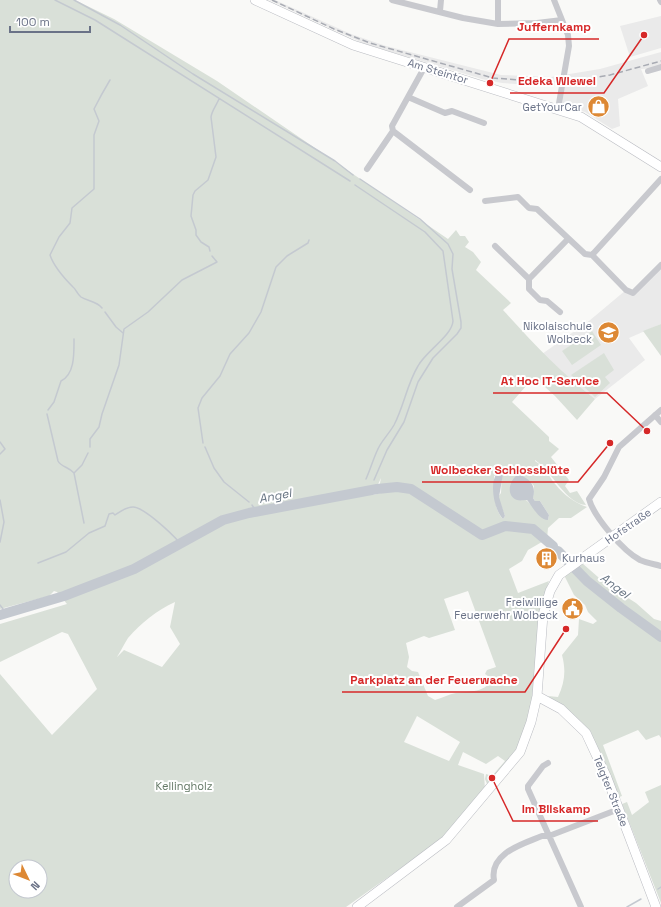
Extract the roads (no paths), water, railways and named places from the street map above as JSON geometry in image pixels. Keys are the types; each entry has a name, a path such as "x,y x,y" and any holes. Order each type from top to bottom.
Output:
{"street":[{"name":"Am Steintor","path":"255,0 353,45 581,117 661,167"},
{"path":"392,0 463,18 498,24 536,23 562,20"},
{"path":"440,11 441,0"},
{"path":"498,0 498,24"},
{"path":"554,0 568,35 569,46 558,109"},
{"path":"367,169 393,131 392,126 424,68"},
{"path":"648,71 661,68"},
{"path":"408,97 445,113 452,111 484,123"},
{"path":"393,131 470,190"},
{"path":"592,255 661,179"},
{"path":"485,201 518,197 529,208 536,209 585,254 592,255 608,274 626,290 633,293 661,265"},
{"path":"560,312 547,301 540,300 529,289 529,279 568,239"},
{"path":"495,246 529,279"},
{"path":"661,410 619,447 604,477 589,499 591,507 614,536 632,555 649,564 661,566"},
{"path":"655,415 661,422"},
{"name":"Hofstraße","path":"357,907 439,847 459,826 520,752 529,729 537,696 543,615 552,585 559,575 661,502"},
{"name":"Telgter Straße","path":"537,696 561,709 586,733 619,809 656,907"},
{"path":"548,763 542,766 528,789 581,907"},
{"path":"458,907 494,880 494,866 502,856 519,845 542,836 549,836 619,809"}],"waterway":[{"path":"55,0 95,20 350,181"},
{"path":"74,0 120,25 193,74 335,161 353,175"},
{"path":"102,308 80,296 54,264 50,255 59,237 70,223 72,208 94,189 94,135 99,121 94,109 110,80"},
{"path":"210,251 209,247 201,242 196,235 196,230 191,216 193,195 195,191 208,180 216,157 211,117 219,99"},
{"path":"360,179 420,219 448,244 453,254 452,269 461,322 461,328 457,334 433,358 418,382 404,422 387,450 374,480"},
{"path":"355,185 425,232 443,251 453,321 452,327 444,338 422,360 414,373 397,418 379,447 366,479"},
{"path":"203,443 198,408 202,398 220,376 230,354 249,333 261,312 276,267 287,256 308,243 309,240"},
{"path":"90,447 90,439 99,427 119,365 124,329 148,312 182,280 217,262 212,256"},
{"path":"105,312 116,327 123,333"},
{"path":"48,410 54,402 61,381 66,378 73,363 74,339"},
{"path":"47,414 58,461 61,465 70,469 74,473"},
{"path":"0,442 5,449 0,454"},
{"path":"205,447 214,468 224,482 249,502"},
{"path":"84,523 74,473 82,465 88,453"},
{"name":"Angel","path":"0,615 64,596 134,569 223,520 249,513 377,489 397,487 411,489 482,535 505,526 533,529 553,546"},
{"name":"Angel","path":"361,492 362,488"},
{"path":"0,500 4,522 0,542"},
{"name":"Angel","path":"252,505 256,511"},
{"path":"38,563 66,552 89,533 105,526 109,514 113,513 115,515 130,507 138,508 151,516 180,543"},
{"name":"Angel","path":"558,551 587,581 661,637"},
{"path":"0,605 6,613"},
{"path":"627,907 641,899"}],"railway":[{"path":"272,0 334,29 370,43 493,78 545,82 579,80 610,75 661,61"}],"place":[{"name":"Edeka Wiewel","path":"644,35"},
{"name":"Juffernkamp","path":"490,83"},
{"name":"GetYourCar","path":"598,107"},
{"name":"Nikolaischule Wolbeck","path":"608,332"},
{"name":"At Hoc IT-Service","path":"647,431"},
{"name":"Wolbecker Schlossblüte","path":"610,443"},
{"name":"Kurhaus","path":"547,558"},
{"name":"Freiwillige Feuerwehr Wolbeck","path":"573,608"},
{"name":"Parkplatz an der Feuerwache","path":"566,629"},
{"name":"Im Bilskamp","path":"492,778"}],"park label":[{"name":"Kellingholz","path":"184,786"}]}
